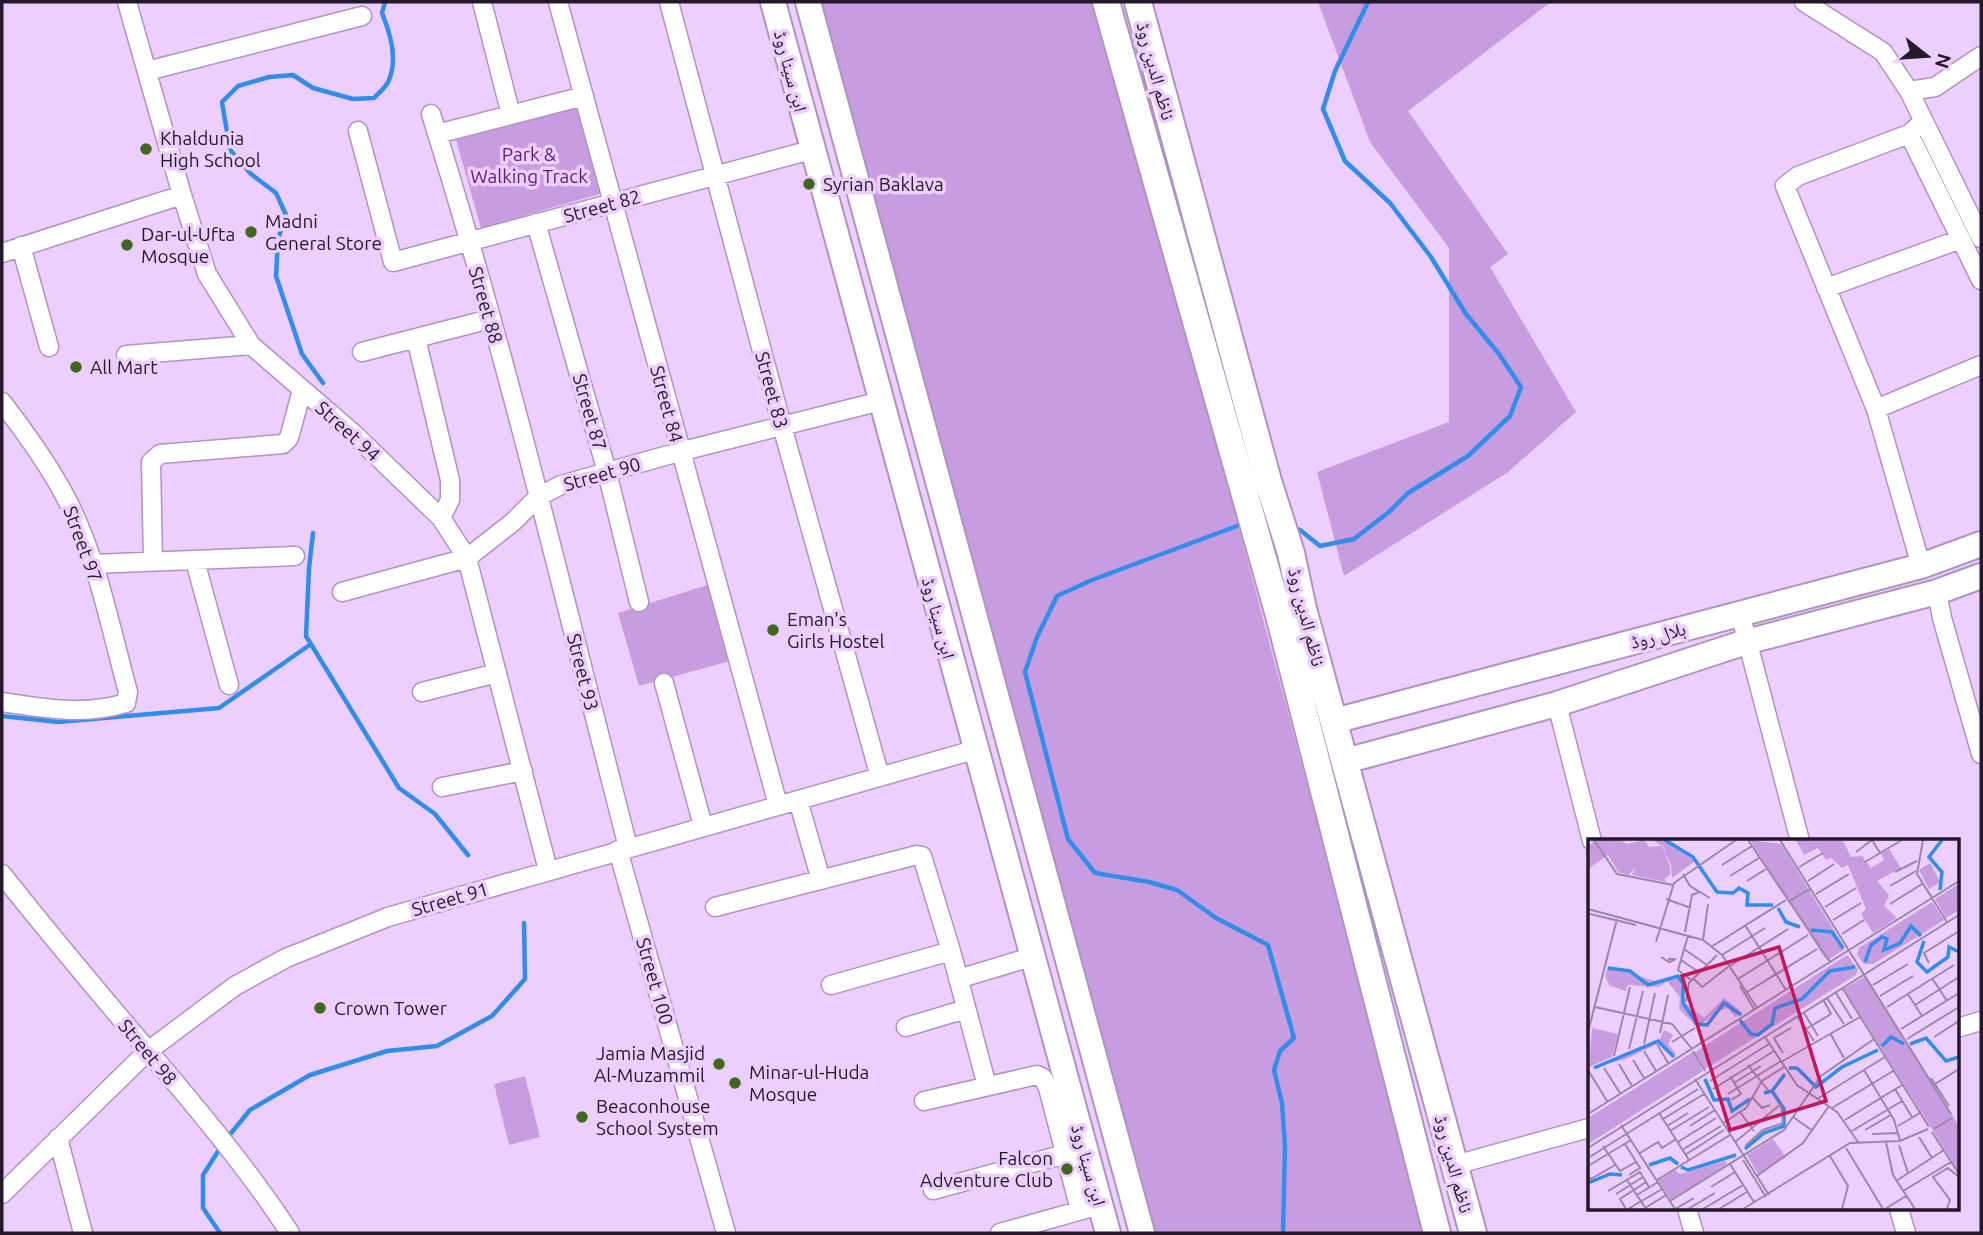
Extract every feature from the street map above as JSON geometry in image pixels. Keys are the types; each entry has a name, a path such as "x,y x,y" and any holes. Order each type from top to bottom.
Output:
{"main road":[{"name":"ناظم الدین روڈ","path":"1106,2 1261,554 1291,614 1334,721 1473,1233"},
{"name":"ناظم الدین روڈ","path":"1138,2 1268,481 1291,554 1291,614 1376,989 1437,1233"},
{"path":"775,12 810,8"},
{"name":"ابن سینا روڈ","path":"810,8 1142,1233"},
{"name":"ابن سینا روڈ","path":"775,12 1031,957 1090,1208 1108,1233"},
{"name":"ہلال روڈ","path":"1334,721 1921,566 1981,544"},
{"name":"ہلال روڈ","path":"1345,761 1557,704 1746,642 1937,592 1981,576"},
{"path":"975,754 1011,748"},
{"path":"1376,989 1405,982"}],"street":[{"name":"Street 94","path":"128,2 207,274 251,345 354,434 441,518 467,558 548,870"},
{"path":"482,2 511,115"},
{"name":"Street 84","path":"558,2 778,805"},
{"name":"Street 83","path":"669,2 782,426 880,777"},
{"path":"1804,2 1883,52 1909,91 1975,206 1981,238"},
{"path":"147,71 362,16"},
{"path":"1909,91 1935,87 1981,56"},
{"path":"437,134 584,96"},
{"name":"Street 88","path":"431,114 538,497"},
{"path":"1921,566 1876,409 1785,186 1798,176 1909,134 1924,121"},
{"name":"Street 82","path":"358,131 393,262 811,150"},
{"path":"1909,134 1981,280"},
{"path":"2,253 182,195"},
{"path":"1951,220 1975,206"},
{"name":"Street 87","path":"536,223 607,472 639,602"},
{"path":"1826,288 1961,239"},
{"path":"20,246 49,347"},
{"path":"362,352 490,319"},
{"path":"416,338 450,480 450,500 441,518"},
{"path":"126,355 251,345"},
{"path":"1876,409 1981,365"},
{"path":"153,561 151,463 155,457 160,454 283,444 289,438 302,390"},
{"name":"Street 90","path":"467,558 513,522 538,497 561,485 881,401"},
{"name":"Street 97","path":"2,402 26,433 66,498 93,564 128,692 126,703 109,708 72,711 2,702"},
{"name":"Street 93","path":"538,497 623,849"},
{"path":"93,564 295,556"},
{"path":"342,592 467,558"},
{"path":"195,561 229,685"},
{"path":"1937,592 1941,618 1981,754"},
{"path":"1740,613 1799,839"},
{"path":"422,692 497,673"},
{"path":"664,683 703,826"},
{"path":"1557,704 1591,839"},
{"name":"Street 91","path":"2,1194 148,1051 235,986 286,958 388,916 778,805 975,754"},
{"path":"442,787 523,771"},
{"path":"798,800 821,880"},
{"name":"Street 100","path":"623,849 726,1233"},
{"path":"715,907 917,855 922,856 987,1086"},
{"name":"Street 98","path":"2,874 219,1137 290,1233"},
{"path":"831,985 951,951"},
{"path":"958,979 1031,957"},
{"path":"906,1027 966,1009"},
{"path":"1958,1028 1981,1021"},
{"path":"924,1101 1037,1075 1043,1078 1065,1154 1090,1208 1000,1233"},
{"path":"1454,1164 1588,1128"},
{"path":"58,1138 83,1233"},
{"path":"933,1190 1065,1154"},
{"path":"1687,1210 1693,1233"},
{"path":"1899,1210 1906,1233"}],"green space":[{"path":"819,2 1093,2 1236,517 1426,1233 1156,1233"},
{"path":"1318,2 1551,2 1408,111 1508,254 1490,267 1576,412 1508,472 1344,576 1317,472 1449,422 1449,248 1370,142"},
{"name":"Park & Walking Track","path":"577,101 603,193 481,228 455,136"},
{"path":"714,583 734,660 639,686 618,613"},
{"path":"525,1076 540,1137 509,1145 494,1084"}],"waterway":[{"path":"323,383 302,354 276,276 278,239 286,215 276,193 251,174 230,150 222,102 238,86 269,77 293,75 313,88 353,99 374,98 388,82 392,72 393,54 382,13 385,2"},
{"path":"1293,528 1300,530 1320,546 1354,539 1389,512 1408,493 1468,456 1510,416 1521,387 1499,354 1466,314 1431,257 1390,203 1345,161 1323,109 1335,71 1368,2"},
{"path":"1245,523 1092,580 1057,596 1037,637 1025,672 1068,839 1095,873 1149,882 1177,890 1216,918 1268,945 1294,1038 1280,1051 1274,1070 1282,1103 1285,1147 1283,1233"},
{"path":"313,533 306,636 399,788 435,814 468,855"},
{"path":"2,716 58,722 219,708 311,644"},
{"path":"227,1138 250,1110 310,1075 387,1051 437,1046 492,1016 525,979 524,923"},
{"path":"220,1233 203,1208 203,1175 222,1145"}],"place":[{"name":"Khaldunia High School","path":"146,149"},
{"name":"Syrian Baklava","path":"809,184"},
{"name":"Madni General Store","path":"251,232"},
{"name":"Dar-ul-Ufta Mosque","path":"127,245"},
{"name":"All Mart","path":"76,367"},
{"name":"Eman's Girls Hostel","path":"773,630"},
{"name":"Crown Tower","path":"320,1008"},
{"name":"Jamia Masjid Al-Muzammil","path":"719,1064"},
{"name":"Minar-ul-Huda Mosque","path":"735,1083"},
{"name":"Beaconhouse School System","path":"582,1117"},
{"name":"Falcon Adventure Club","path":"1067,1169"}]}
